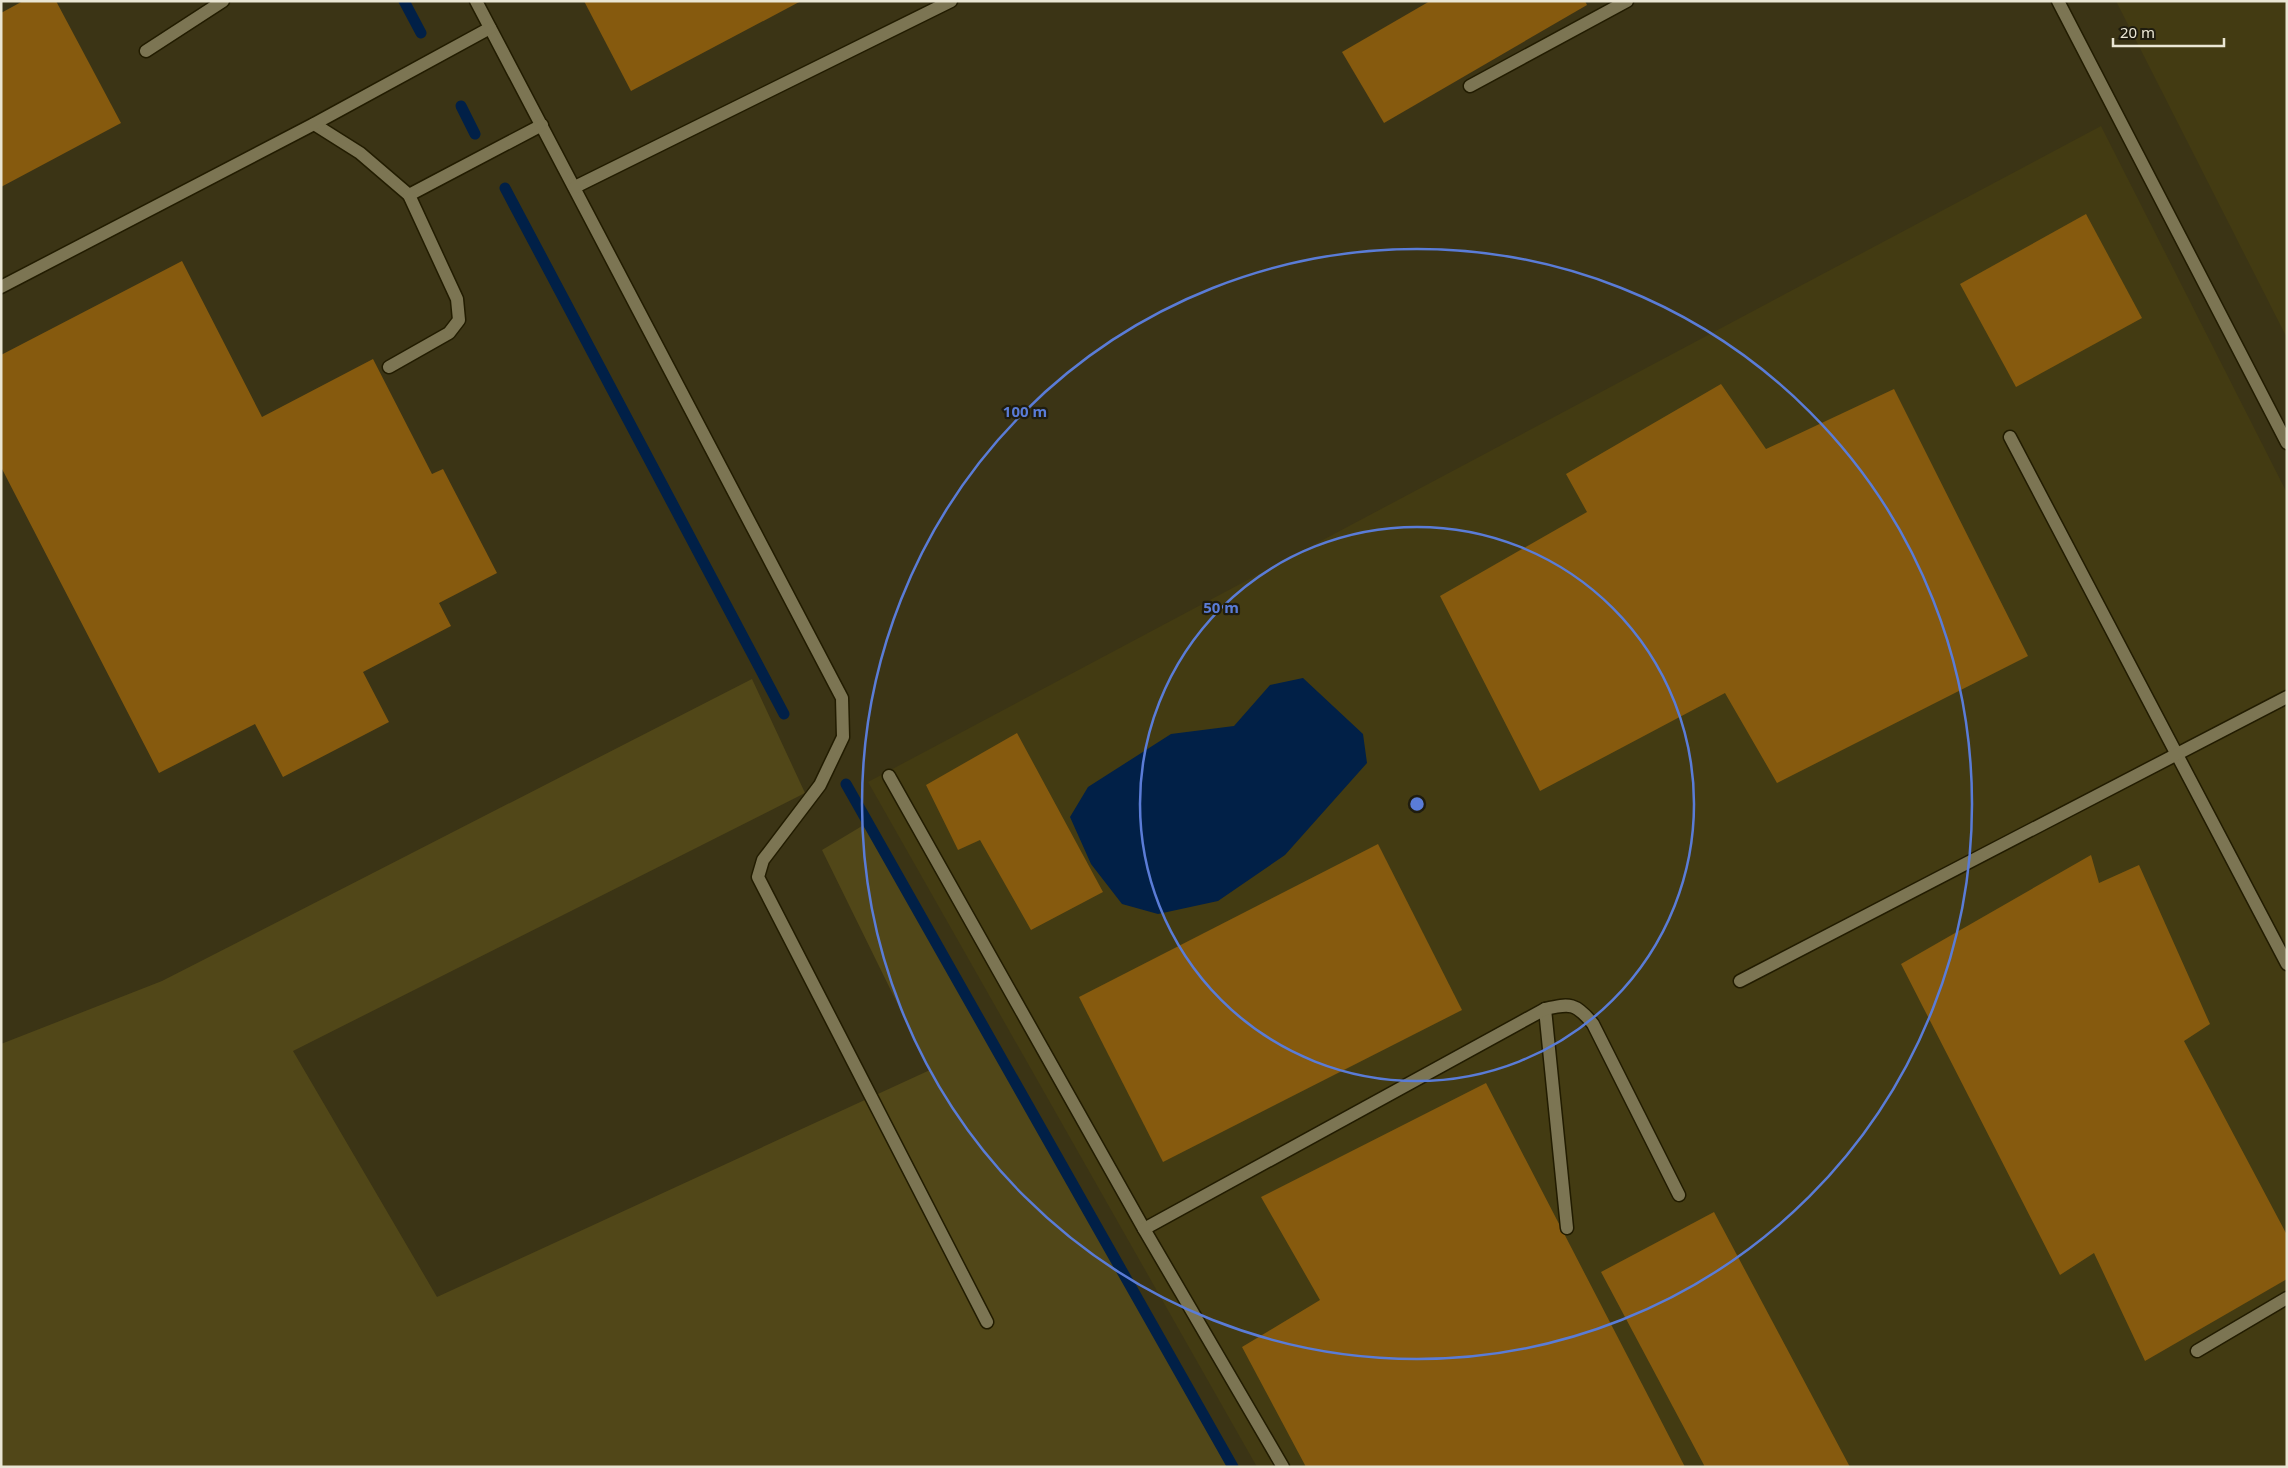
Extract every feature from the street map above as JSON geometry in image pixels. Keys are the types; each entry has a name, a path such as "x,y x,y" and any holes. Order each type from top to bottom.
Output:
{"street":[{"path":"146,51 223,1"},
{"path":"476,1 842,698 843,737 820,785 763,860 758,877 986,1322"},
{"path":"575,188 951,1"},
{"path":"1470,86 1626,1"},
{"path":"2058,1 2287,443"},
{"path":"1,287 314,124 490,28"},
{"path":"314,124 360,153 408,195 457,299 459,320 449,333 390,367"},
{"path":"408,195 542,125"},
{"path":"2010,437 2287,964"},
{"path":"1740,981 2287,697"},
{"path":"889,776 1144,1229 1283,1467"},
{"path":"1144,1229 1545,1009 1567,1004 1582,1010 1593,1024 1680,1195"},
{"path":"1545,1009 1567,1228"},
{"path":"2197,1351 2287,1298"}],"shaded area":[{"path":"2116,1 2287,1 2287,338"},
{"path":"2101,126 2287,493 2287,1467 1257,1467 868,782"},
{"path":"752,679 805,793 293,1051 437,1297 930,1070 822,850 867,823 1234,1467 1,1467 1,1044 162,981"}],"water":[{"path":"1303,678 1363,734 1367,763 1285,855 1218,901 1158,914 1122,904 1091,864 1070,817 1088,787 1171,734 1234,726 1270,685"}],"building":[{"path":"23,1 56,1 121,123 1,187 1,13"},
{"path":"584,1 801,1 631,91"},
{"path":"1430,1 1585,1 1587,5 1384,123 1342,52"},
{"path":"2086,214 2142,318 2016,387 1960,284"},
{"path":"182,261 262,417 373,359 432,474 443,469 497,573 439,603 451,626 363,672 389,722 283,777 255,724 159,773 1,467 1,355"},
{"path":"1721,384 1766,449 1894,389 2028,656 1777,783 1725,693 1540,791 1440,596 1587,512 1566,474"},
{"path":"1017,733 1103,892 1031,930 980,840 958,850 926,785"},
{"path":"1378,844 1462,1010 1163,1162 1079,997"},
{"path":"2091,855 2099,883 2139,865 2210,1024 2184,1041 2287,1235 2287,1279 2145,1361 2094,1253 2060,1275 1901,964"},
{"path":"1486,1083 1685,1467 1306,1467 1242,1347 1320,1300 1261,1197"},
{"path":"1714,1212 1850,1467 1705,1467 1601,1272"}],"waterway":[{"path":"404,1 421,33"},
{"path":"461,106 475,134"},
{"path":"505,188 784,714"},
{"path":"846,784 1233,1467"}]}
